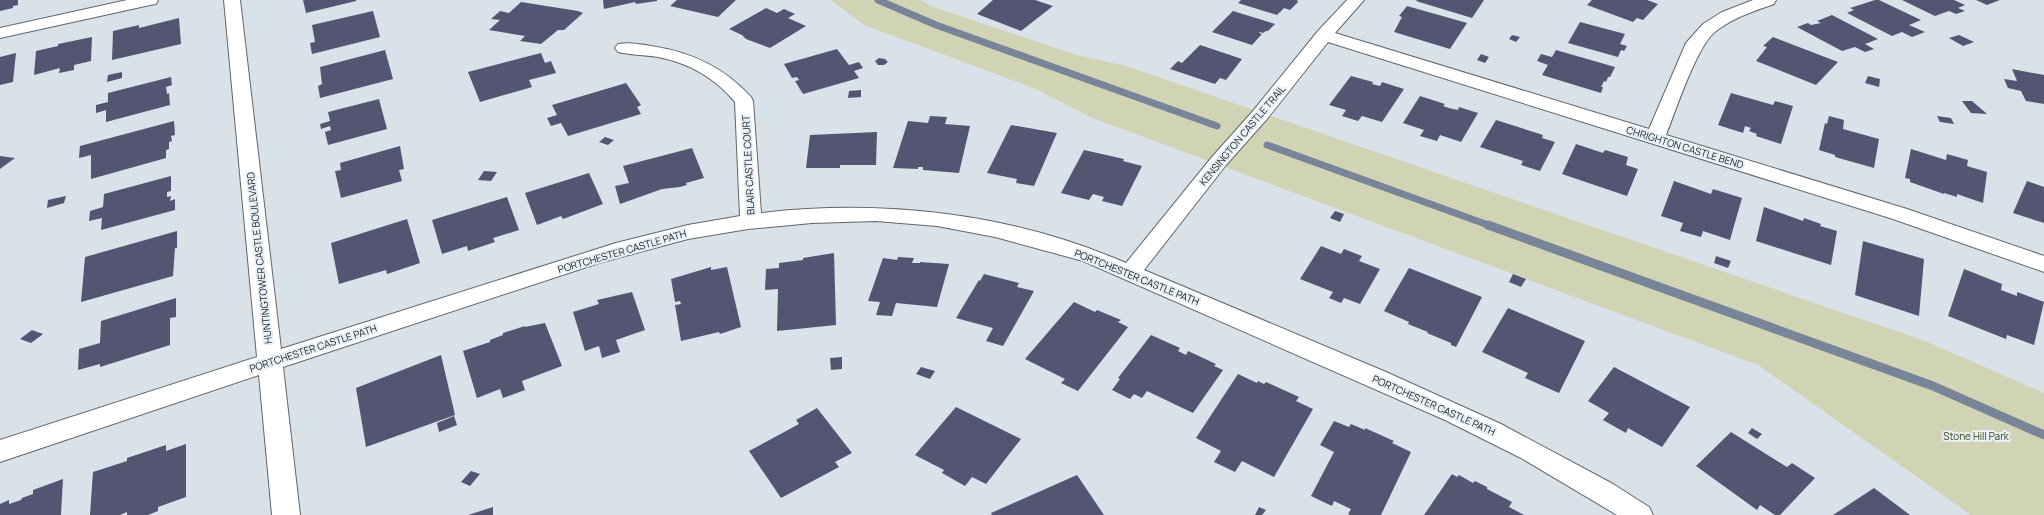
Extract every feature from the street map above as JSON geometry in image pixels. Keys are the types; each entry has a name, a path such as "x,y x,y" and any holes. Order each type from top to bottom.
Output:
{"street":[{"path":"0,33 150,0"},
{"name":"HUNTINGTOWER CASTLE BOULEVARD","path":"232,0 286,515"},
{"name":"KENSINGTON CASTLE TRAIL","path":"1130,273 1219,161 1260,115 1324,36 1356,0"},
{"path":"1655,138 1695,43 1709,28 1728,16 1768,0"},
{"name":"CHRIGHTON CASTLE BEND","path":"1324,36 1900,214 2044,264"},
{"name":"BLAIR CASTLE COURT","path":"624,48 648,50 695,62 734,87 744,101 751,222"},
{"name":"PORTCHESTER CASTLE PATH","path":"0,451 270,361 623,249 686,232 751,222 829,215 891,216 937,219 1047,243 1091,256 1430,401 1494,431 1555,464 1639,515"}],"green space":[{"name":"Stone Hill Park","path":"831,0 921,0 931,6 1076,55 1126,66 1925,341 2044,393 2044,515 1971,515 1758,365 1090,117 1036,89 864,25"}],"building":[{"path":"0,0 18,0 18,5 13,6 13,8 0,11"},
{"path":"303,0 356,0 356,1 306,13"},
{"path":"603,0 657,1 636,4 635,2 604,9"},
{"path":"677,0 736,0 718,17 670,6"},
{"path":"993,0 1035,0 1053,6 1021,31 977,14"},
{"path":"1241,0 1297,0 1298,2 1290,10 1284,8 1277,15 1238,3"},
{"path":"1484,0 1472,18 1416,1"},
{"path":"1592,0 1647,0 1658,4 1643,20 1637,18 1633,22 1587,5"},
{"path":"1879,0 1921,20 1909,25 1925,32 1912,37 1902,32 1892,36 1847,13 1854,10 1850,8"},
{"path":"1902,0 1954,0 1965,5 1958,8 1965,11 1956,14 1949,11 1935,16"},
{"path":"1976,0 2000,0 1987,5"},
{"path":"521,2 583,13 564,30 558,30 541,44 520,41 525,36 489,30 500,20 491,19 500,11 509,13"},
{"path":"1407,6 1467,23 1450,49 1394,32 1402,17 1399,16"},
{"path":"766,8 777,13 784,9 795,14 788,18 806,26 770,48 746,39 742,35 729,29"},
{"path":"373,11 380,37 312,54 310,43 315,42 312,25"},
{"path":"1233,11 1275,24 1268,31 1263,33 1260,32 1259,33 1262,34 1252,45 1212,32"},
{"path":"1832,15 1878,39 1865,44 1874,49 1865,52 1855,47 1842,51 1797,27 1808,23 1811,25 1821,23 1817,21"},
{"path":"179,18 181,44 112,60 113,31 139,25 139,28"},
{"path":"1580,22 1625,34 1620,44 1627,46 1624,51 1621,50 1618,57 1568,43"},
{"path":"1512,35 1520,37 1516,42 1509,39"},
{"path":"1959,35 1974,42 1963,46 1949,38"},
{"path":"92,37 91,61 74,65 74,70 59,73 60,68 34,75 36,51 58,46 58,44"},
{"path":"1773,37 1838,62 1816,85 1756,61 1767,47 1763,46"},
{"path":"1200,45 1242,59 1226,80 1220,78 1215,84 1170,69 1178,61 1182,63"},
{"path":"837,49 849,65 859,62 863,68 854,71 859,78 803,94 795,81 799,80 797,77 792,78 784,64"},
{"path":"385,50 393,79 320,98 318,86 322,84 320,67"},
{"path":"1556,50 1615,67 1610,77 1608,77 1606,82 1604,81 1601,87 1603,87 1601,93 1542,75 1548,65 1537,61 1541,54 1552,57"},
{"path":"16,53 13,82 0,85 0,57"},
{"path":"541,53 545,63 551,61 556,73 529,80 532,87 480,102 468,72"},
{"path":"1481,54 1489,57 1485,63 1477,60"},
{"path":"879,58 885,59 888,62 884,65 878,65 875,61"},
{"path":"2012,69 2044,75 2044,104 2026,101 2021,91 2008,88 2004,79 2017,81"},
{"path":"122,72 122,78 107,82 108,75"},
{"path":"1351,76 1373,82 1372,84 1380,86 1382,82 1404,89 1382,122 1362,116 1358,121 1342,116 1346,110 1329,105"},
{"path":"1868,76 1880,79 1879,87 1865,83"},
{"path":"171,77 172,85 166,87 167,94 169,93 170,105 106,122 106,110 96,113 96,105 108,102 108,93"},
{"path":"626,83 641,105 637,107 641,114 568,136 561,123 551,126 547,118 557,115 552,105"},
{"path":"861,90 861,97 848,98 849,91"},
{"path":"1731,93 1773,105 1775,101 1793,106 1781,144 1756,136 1757,134 1749,131 1751,128 1745,126 1743,133 1718,125"},
{"path":"1420,96 1445,104 1443,106 1449,108 1458,110 1459,107 1478,113 1461,142 1440,135 1437,141 1420,136 1424,130 1403,123"},
{"path":"379,99 387,129 328,145 325,132 331,130 330,126 321,129 320,124 330,121 328,112"},
{"path":"1962,101 1972,101 1987,114 1971,113"},
{"path":"930,116 947,117 945,124 970,126 959,173 923,170 923,167 918,167 918,169 893,168 908,121 928,123"},
{"path":"1829,116 1844,120 1843,129 1879,139 1874,168 1835,157 1835,155 1819,150 1825,123 1827,124"},
{"path":"1937,116 1951,118 1954,124 1940,122"},
{"path":"1496,120 1543,135 1542,138 1555,142 1540,171 1521,165 1523,161 1480,147"},
{"path":"174,121 175,135 171,136 172,141 169,142 169,149 166,150 166,158 91,179 91,155 79,158 80,146"},
{"path":"1011,125 1057,133 1034,186 1016,183 1017,179 987,173"},
{"path":"877,132 876,165 840,165 840,168 806,168 810,135"},
{"path":"605,137 614,140 608,145 599,142"},
{"path":"1576,144 1603,153 1605,150 1628,157 1626,165 1638,169 1627,196 1562,174"},
{"path":"400,146 404,169 399,170 402,181 341,198 335,171 341,170 340,163"},
{"path":"692,148 704,178 686,183 687,185 680,187 662,189 620,204 615,186 629,183 623,166"},
{"path":"1911,149 1946,160 1947,154 1968,160 1967,166 1987,172 1983,203 1957,194 1957,197 1944,194 1910,182 1910,179 1905,178"},
{"path":"1084,150 1124,159 1123,161 1142,166 1122,206 1102,201 1104,197 1093,194 1089,200 1061,193"},
{"path":"0,156 15,158 0,169"},
{"path":"484,171 497,172 491,181 478,180"},
{"path":"589,173 603,204 563,219 561,216 537,225 525,193"},
{"path":"171,176 171,191 167,192 167,197 171,196 170,201 175,199 175,210 101,230 102,218 89,221 90,211 103,207 104,194"},
{"path":"1674,181 1711,194 1713,189 1742,198 1730,240 1703,231 1701,237 1680,231 1683,223 1661,216"},
{"path":"2027,181 2044,187 2044,223 2013,213"},
{"path":"66,196 64,203 47,208 48,200"},
{"path":"507,197 519,230 493,238 495,242 468,251 467,246 442,254 432,220"},
{"path":"1764,207 1803,221 1804,218 1821,224 1820,226 1837,231 1831,265 1756,241"},
{"path":"1335,211 1344,214 1340,222 1330,218"},
{"path":"407,219 420,263 387,274 386,270 339,284 331,243"},
{"path":"177,231 177,248 175,248 173,276 81,302 85,257"},
{"path":"1863,241 1924,259 1919,316 1855,295"},
{"path":"1321,246 1341,254 1344,249 1362,256 1359,261 1380,269 1360,304 1344,298 1341,303 1329,298 1333,292 1300,279"},
{"path":"834,253 836,325 777,331 778,289 765,290 766,269 779,268 779,263 803,260 803,258"},
{"path":"1716,256 1731,261 1728,268 1714,263"},
{"path":"898,257 914,258 912,263 920,262 949,264 937,307 896,303 892,316 876,315 880,302 868,301 883,258 897,260"},
{"path":"711,267 711,270 727,267 741,327 720,334 719,332 681,341 675,305 681,304 680,301 675,302 671,279"},
{"path":"1409,268 1482,297 1456,347 1451,345 1451,343 1408,324 1409,322 1384,311"},
{"path":"1964,269 2002,284 2001,290 2017,296 2017,292 2044,302 2034,345 2007,335 2006,339 1948,316"},
{"path":"984,274 1019,283 1017,287 1034,291 1003,346 986,341 993,328 956,318"},
{"path":"1513,274 1526,279 1521,287 1509,282"},
{"path":"632,292 645,330 616,340 620,352 602,358 599,346 585,351 573,312 599,304 597,300"},
{"path":"176,298 176,317 170,318 170,345 100,367 100,364 78,370 79,349 100,343 101,321"},
{"path":"1074,302 1095,312 1097,310 1121,320 1118,322 1128,327 1078,391 1061,383 1065,379 1025,359"},
{"path":"1508,308 1585,341 1559,393 1525,378 1528,373 1482,352"},
{"path":"545,323 562,366 522,381 525,390 503,398 500,389 477,398 463,351 490,342 490,340 503,335 503,333 525,326"},
{"path":"32,330 43,334 31,343 20,339"},
{"path":"1151,335 1180,348 1178,351 1186,355 1188,351 1216,364 1214,366 1223,370 1193,413 1147,391 1142,398 1134,394 1130,399 1112,390 1120,379 1118,378"},
{"path":"441,355 455,415 366,447 356,388"},
{"path":"842,357 842,369 831,370 830,358"},
{"path":"921,367 935,371 930,379 916,374"},
{"path":"1614,367 1690,407 1662,447 1628,428 1626,433 1603,420 1609,413 1588,401"},
{"path":"1238,374 1257,383 1258,381 1264,384 1266,382 1299,397 1296,401 1313,409 1274,477 1242,461 1235,472 1214,462 1221,451 1196,438"},
{"path":"956,407 1021,439 986,484 972,477 965,486 942,473 944,470 915,455"},
{"path":"817,408 852,453 835,462 839,467 781,498 749,451 799,424 796,420"},
{"path":"454,416 457,425 439,432 437,423"},
{"path":"1334,421 1349,427 1351,424 1365,430 1365,428 1394,441 1392,443 1411,452 1381,515 1350,515 1348,514 1351,509 1334,501 1332,506 1311,496 1334,452 1320,445"},
{"path":"1752,428 1762,434 1757,439 1748,433"},
{"path":"1731,432 1787,467 1792,463 1815,478 1780,515 1775,515 1760,505 1757,510 1696,466"},
{"path":"186,444 186,497 158,507 158,511 148,515 127,515 127,512 120,515 90,515 93,472 127,461 127,458 166,445 166,451"},
{"path":"471,471 480,474 470,486 461,482"},
{"path":"1452,474 1457,477 1459,475 1473,483 1475,481 1487,487 1487,489 1512,502 1509,507 1524,515 1424,515"},
{"path":"1077,475 1104,515 992,515 991,513"},
{"path":"63,479 61,515 0,515 0,504 9,500 9,504 21,500 22,498 33,494 33,490"},
{"path":"1874,488 1910,515 1833,515"},
{"path":"493,507 493,515 468,515"},
{"path":"1259,507 1266,510 1262,515 1255,515"}],"waterway":[{"path":"878,0 936,25 1217,126"},
{"path":"1267,145 1491,226"},
{"path":"1488,225 1933,386 2044,435"}]}
